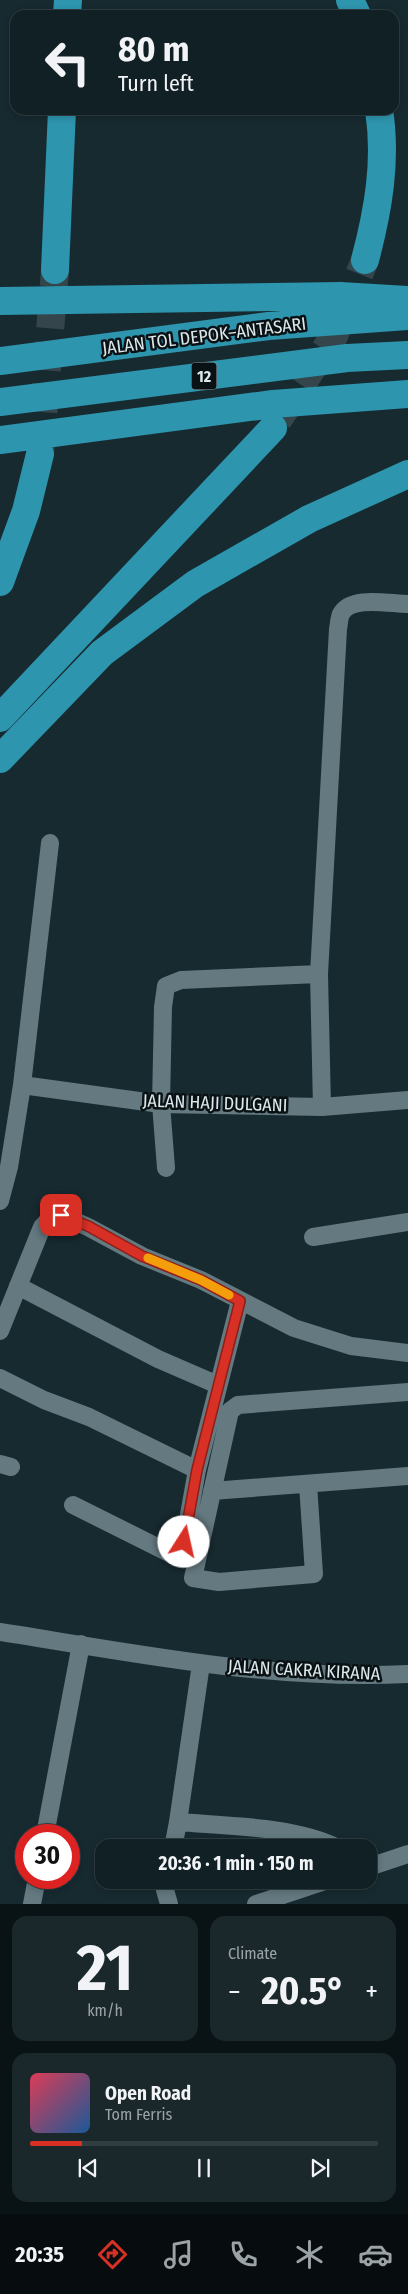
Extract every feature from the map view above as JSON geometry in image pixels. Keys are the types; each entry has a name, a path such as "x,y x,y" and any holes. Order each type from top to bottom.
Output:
{"highway":[{"path":"55,270 62,115"},
{"path":"366,260 376,216 382,167 379,115"},
{"path":"0,301 340,296 408,300"},
{"name":"JALAN TOL DEPOK–ANTASARI","path":"0,360 269,326 408,316"},
{"name":"12","path":"0,402 347,358 408,355"},
{"path":"0,440 273,404 408,394"},
{"path":"0,718 273,428"},
{"path":"0,582 26,511 40,454"},
{"path":"0,759 102,653 195,584 309,518 408,474"}],"street":[{"path":"322,1107 319,974 338,629 341,614 353,603 408,604"},
{"path":"0,1201 10,1167 22,1085 50,843"},
{"path":"166,1168 161,1104 163,1007 166,986 181,980 319,974"},
{"name":"JALAN HAJI DULGANI","path":"22,1085 161,1104 322,1107 408,1100"},
{"path":"0,1331 42,1227 52,1216 61,1215 88,1226 142,1256 201,1280 294,1328 351,1346 408,1353"},
{"path":"313,1237 408,1222"},
{"path":"18,1286 158,1359 218,1385"},
{"path":"73,1505 181,1559 197,1470 240,1301"},
{"path":"0,1378 44,1400 89,1417 197,1470"},
{"path":"308,1484 314,1574 219,1582 193,1578 230,1411 238,1405 408,1392"},
{"path":"212,1491 408,1476"},
{"name":"JALAN CAKRA KIRANA","path":"0,1632 201,1664 318,1674 371,1676 408,1674"},
{"path":"47,1824 81,1644"},
{"path":"175,1839 201,1664"},
{"path":"178,1822 248,1827 296,1834 311,1839"},
{"path":"377,1863 408,1854"},
{"path":"32,1904 35,1889"},
{"path":"165,1889 169,1904"},
{"path":"256,1904 301,1889"}],"tunnel":[{"path":"278,420 334,336 365,260"},
{"path":"40,454 55,270"}],"slow traffic":[{"path":"148,1258 201,1280 229,1295"}],"route":[{"path":"61,1215 88,1226 142,1256 201,1280 240,1301 197,1470 184,1542"}]}
